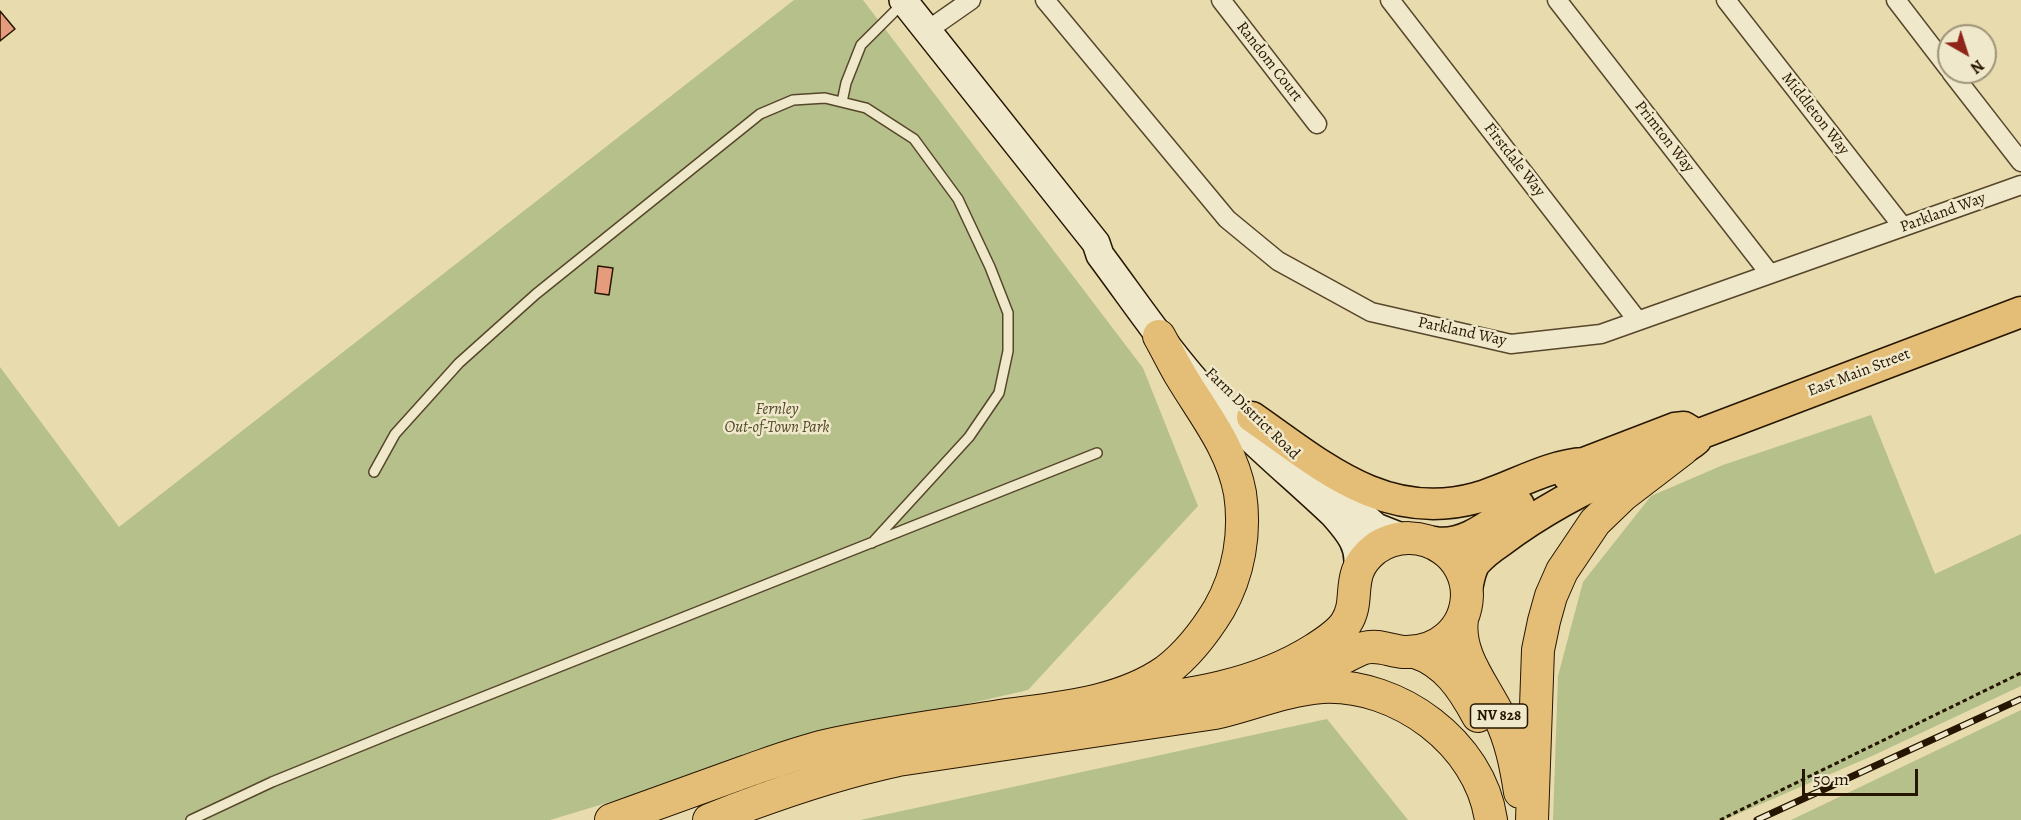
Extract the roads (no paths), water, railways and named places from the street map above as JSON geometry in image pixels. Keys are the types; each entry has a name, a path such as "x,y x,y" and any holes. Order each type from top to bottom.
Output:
{"highway":[{"path":"611,820 831,744 1091,703 1137,687 1166,670 1192,646 1213,619 1226,597 1236,570 1242,540 1240,494 1234,468 1223,443 1182,378 1159,336"},
{"path":"1532,820 1538,650 1551,596 1562,571 1595,522 1623,495 1690,442"},
{"path":"1091,703 1102,705 1224,687 1261,675 1308,654 1325,643 1347,622 1355,586 1365,559 1390,541 1419,540"},
{"name":"NV 828","path":"1419,540 1446,551 1457,561 1464,574 1465,604 1460,632 1465,652 1500,717 1508,738 1517,773 1523,820"},
{"path":"1355,586 1356,615 1363,629 1373,640 1401,650 1429,656 1449,673 1470,701 1492,747 1498,770 1505,820"},
{"path":"709,820 777,793 859,768 898,760 1215,713 1249,705 1364,648 1430,649 1443,642 1454,631 1465,604"},
{"path":"1269,697 1322,687 1343,688 1389,699 1412,710 1440,731 1464,758 1479,782 1491,820"},
{"path":"639,820 711,784"}],"main road":[{"name":"Farm District Road","path":"904,1 1096,243 1100,255 1159,336 1206,393 1334,515 1345,529 1358,551 1359,561 1355,586"},
{"name":"Farm District Road","path":"1096,243 1108,248 1209,375 1252,417 1376,527 1419,540"},
{"name":"East Main Street","path":"1465,604 1471,572 1487,551 1524,525 1594,485 1690,442 2021,312"},
{"path":"1252,417 1339,478 1372,493 1405,502 1430,504 1475,498 1551,470 1584,463 1675,428 1684,428 1690,442"},
{"path":"1419,540 1444,544 1454,543 1470,536 1570,475 1584,463"}],"street":[{"path":"928,30 971,0"},
{"name":"Parkland Way","path":"1045,0 1227,219 1278,261 1371,312 1511,344 1601,334 2021,185"},
{"name":"Random Court","path":"1221,0 1317,124"},
{"name":"Firstdale Way","path":"1390,0 1638,321"},
{"name":"Primton Way","path":"1557,0 1770,274"},
{"name":"Middleton Way","path":"1726,0 1903,227"},
{"path":"1896,0 1937,53"},
{"path":"1961,84 2021,162"}],"lane":[{"path":"842,102 846,83 861,45 904,1"},
{"path":"374,472 395,434 459,363 536,294 760,114 794,99 825,98 866,108 914,139 958,199 990,267 1008,313 1008,351 999,393 969,437 872,543"},
{"path":"191,820 293,774 1098,453"}],"railway":[{"path":"1757,820 2021,699"}],"park label":[{"name":"Fernley Out-of-Town Park","path":"777,419"}]}
